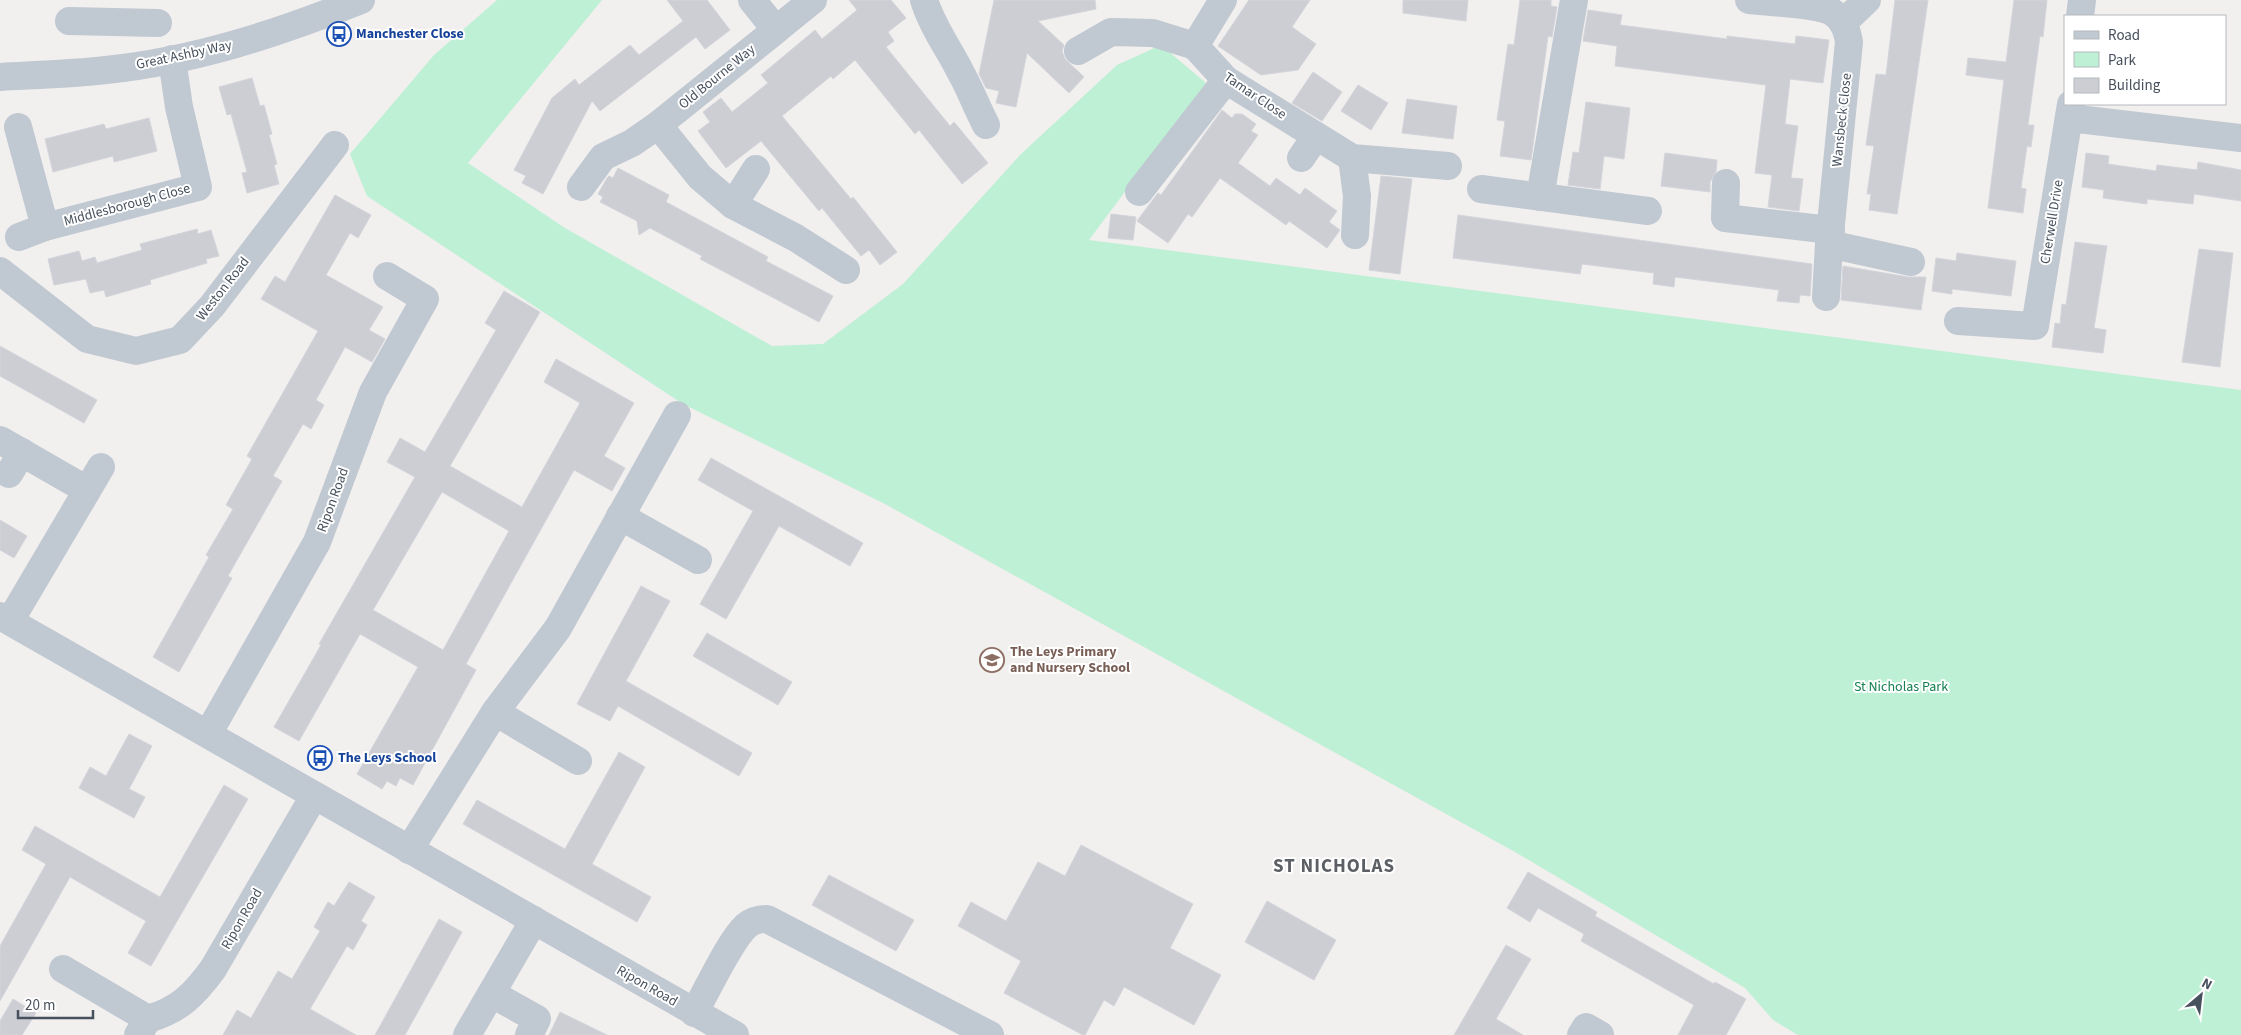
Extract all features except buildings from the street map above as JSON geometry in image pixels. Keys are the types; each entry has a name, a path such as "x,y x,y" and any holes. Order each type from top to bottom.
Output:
{"street":[{"name":"Great Ashby Way","path":"0,77 107,70 172,59 217,49 293,27 361,0"},
{"path":"752,0 776,30"},
{"name":"Old Bourne Way","path":"581,187 603,157 632,143 658,125 813,0"},
{"path":"924,0 932,21 963,75 969,92 986,125"},
{"path":"1078,51 1111,32 1153,33 1195,46 1223,0"},
{"path":"1540,196 1574,0"},
{"path":"1763,1 1826,9 1838,17 1843,24 1867,0"},
{"path":"2080,15 2082,0"},
{"path":"68,21 92,11 158,23"},
{"name":"Wansbeck Close","path":"1826,297 1849,42 1843,24"},
{"name":"Tamar Close","path":"1195,46 1226,80 1309,147 1352,158"},
{"name":"Middlesborough Close","path":"19,236 45,227 198,187 179,107 172,59"},
{"path":"1139,192 1226,80"},
{"name":"Cherwell Drive","path":"1958,320 2036,326 2070,111 2241,138"},
{"path":"658,125 700,176 733,205 796,238 846,270"},
{"name":"Middlesborough Close","path":"18,127 45,227"},
{"name":"Weston Road","path":"0,271 87,339 136,351 180,340 212,306 335,145"},
{"path":"1355,235 1358,196 1352,158 1448,166"},
{"path":"733,205 756,169"},
{"path":"1726,183 1726,218 1830,237 1911,262"},
{"path":"1481,189 1648,211"},
{"name":"Ripon Road","path":"208,734 318,542 373,392 425,299 387,276"},
{"path":"409,850 495,712 558,628 677,415"},
{"path":"10,455 87,490"},
{"name":"Ripon Road","path":"101,467 5,618 735,1035"},
{"path":"620,516 698,560"},
{"path":"495,712 578,761"},
{"name":"Ripon Road","path":"63,969 143,1027 196,993 213,969 314,796"},
{"path":"694,1013 736,939 747,926 759,919 768,919 990,1035"},
{"path":"468,1035 534,920"},
{"path":"492,994 537,1019 529,1035"},
{"path":"1581,1035 1586,1027 1600,1035"}],"green space":[{"name":"St Nicholas Park","path":"497,0 602,0 468,163 565,228 772,346 823,344 903,284 1020,155 1117,65 1161,45 1206,83 1089,240 2241,390 2241,1035 1798,1035 1773,1020 1745,988 1515,852 885,504 683,404 367,196 350,154 434,55"}],"place":[{"name":"Manchester Close","path":"339,34"},
{"name":"The Leys Primary and Nursery School","path":"992,660"},
{"name":"The Leys School","path":"320,758"}],"district":[{"name":"ST NICHOLAS","path":"1334,866"}]}
